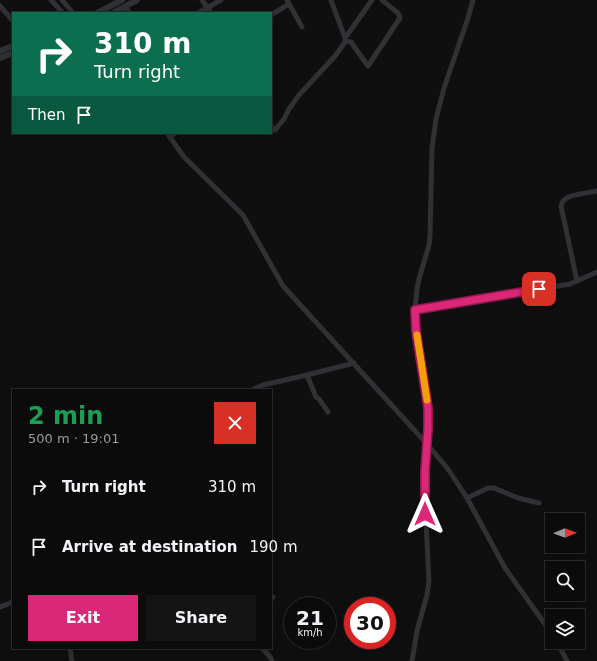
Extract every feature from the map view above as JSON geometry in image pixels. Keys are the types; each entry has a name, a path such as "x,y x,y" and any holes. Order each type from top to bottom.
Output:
{"street":[{"path":"52,0 62,12"},
{"path":"62,0 72,12"},
{"path":"100,12 122,0"},
{"path":"114,12 137,0"},
{"path":"202,0 210,12"},
{"path":"200,12 221,0"},
{"path":"331,0 345,39 351,42 368,66 400,18 398,13 382,0"},
{"path":"272,127 275,130 284,119 299,95 335,56 372,0"},
{"path":"412,661 417,631 427,595 429,581 425,503 428,408 416,331 415,310 418,279 429,245 430,236 432,148 436,119 444,88 473,0"},
{"path":"272,14 288,2 302,27"},
{"path":"0,6 12,20"},
{"path":"125,7 129,12"},
{"path":"0,50 12,46"},
{"path":"0,58 12,54"},
{"path":"169,135 184,157 242,215 283,286 448,468 467,498 505,568 545,624"},
{"path":"578,281 561,206 564,200 569,196 597,191"},
{"path":"415,310 570,284 597,272"},
{"path":"254,389 263,385 354,363"},
{"path":"307,375 316,397 328,412"},
{"path":"467,498 488,488 494,488 518,498 539,503"},
{"path":"0,606 12,602"},
{"path":"70,649 72,661"},
{"path":"263,649 272,661"},
{"path":"561,649 568,661"}],"slow traffic":[{"path":"417,335 427,400"}],"route":[{"path":"425,514 425,471 428,408 416,331 415,310 539,289"}]}
